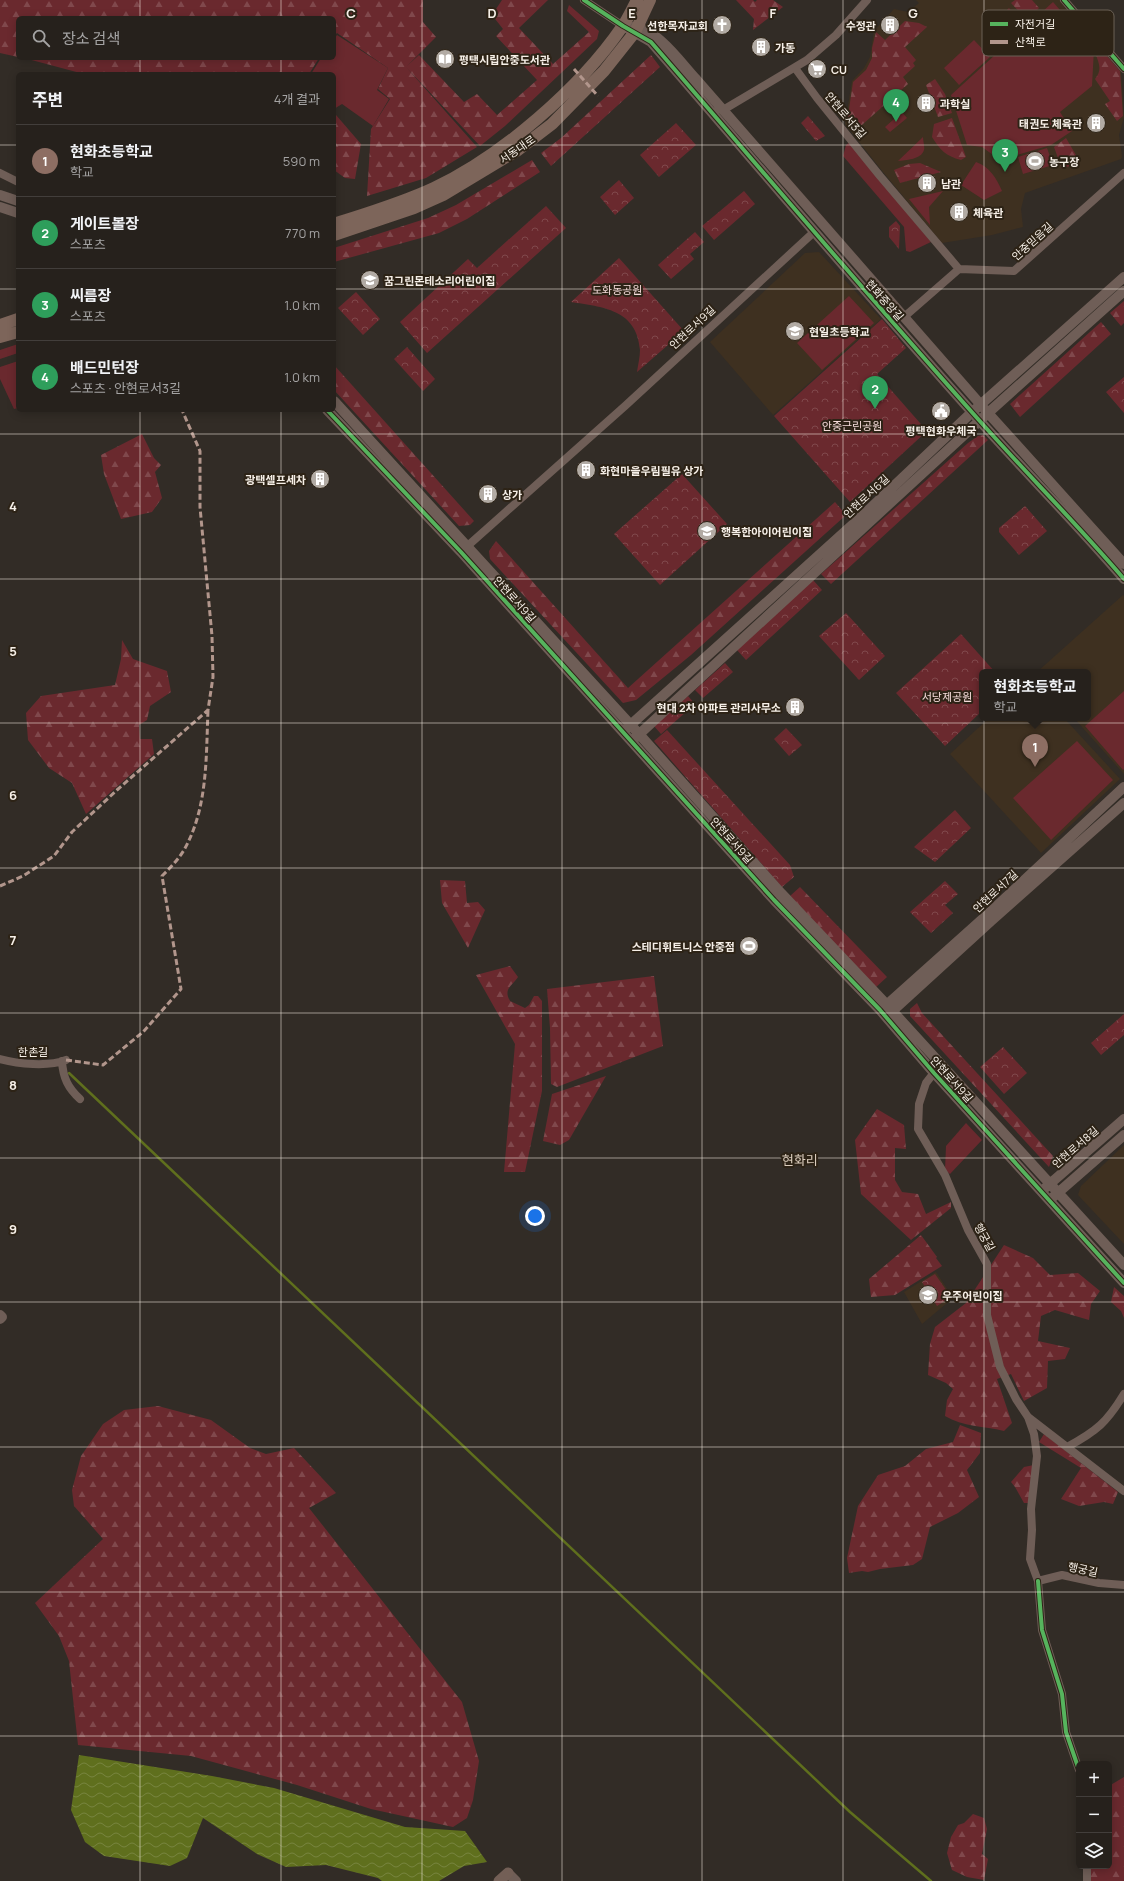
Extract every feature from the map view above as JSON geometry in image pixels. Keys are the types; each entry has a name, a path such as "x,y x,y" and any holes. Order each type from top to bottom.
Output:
{"main road":[{"name":"서동대로","path":"336,223 408,200 436,187 506,144 537,119 567,90 623,26 637,0"},
{"name":"서동대로","path":"336,234 414,208 443,195 518,150 552,124 586,91 636,30 650,0"},
{"path":"0,324 16,320"},
{"path":"0,337 16,333"}],"street":[{"path":"584,0 623,26 656,35 980,405 1124,564"},
{"path":"709,109 723,110 795,68 836,35 868,0"},
{"path":"1064,0 1073,10"},
{"name":"현화중앙길","path":"636,30 651,42 814,232 972,412 1083,532 1124,579"},
{"path":"1113,56 1124,68"},
{"name":"안현로서3길","path":"795,68 817,98 880,176 959,268"},
{"path":"0,173 16,181"},
{"name":"안중믿음길","path":"959,268 1014,271 1124,173"},
{"path":"0,195 16,200"},
{"path":"0,207 16,212"},
{"path":"814,232 822,224"},
{"name":"안현로서9길","path":"464,549 625,406 814,232"},
{"path":"904,317 959,268"},
{"name":"안현로서6길","path":"627,728 860,518 972,412 1124,277"},
{"name":"안현로서6길","path":"632,741 988,413 1124,292"},
{"path":"336,403 464,549"},
{"name":"안현로서9길","path":"329,412 464,549 627,728 632,741 774,900 886,1011"},
{"path":"627,728 639,734 937,1069 1050,1185 1124,1265"},
{"name":"안현로서7길","path":"886,1011 1124,787"},
{"name":"안현로서7길","path":"886,1011 991,921 1124,803"},
{"name":"한촌길","path":"0,1059 16,1063 64,1060 65,1080 71,1090 80,1099"},
{"name":"안현로서9길","path":"937,1069 1041,1192 1124,1283"},
{"name":"행궁길","path":"937,1069 926,1083 920,1104 918,1128 945,1175 968,1230 987,1264 987,1315 1000,1367 1016,1399 1028,1417 1034,1434 1037,1456 1031,1508 1032,1530 1030,1559 1038,1581 1062,1575 1099,1584 1124,1585"},
{"name":"안현로서8길","path":"1041,1192 1124,1119"},
{"name":"안현로서8길","path":"1049,1200 1124,1134"},
{"path":"1067,1447 1104,1423 1124,1394"},
{"name":"행궁길","path":"1028,1417 1124,1491"},
{"path":"1038,1581 1042,1630 1062,1694 1066,1732 1076,1761"},
{"path":"1087,1869 1087,1881"}],"shaded area":[{"path":"916,0 1060,0 1069,10 982,10 982,56 1108,56 1121,71 1124,117 1119,135 1122,156 1121,159 1025,193 1021,209 1023,227 992,235 942,243 845,124 852,81 864,68 870,57 874,31 894,9 908,12 919,3"},
{"name":"현일초등학교","path":"819,252 881,319 773,415 710,342 805,253"},
{"path":"1123,595 1124,596 1124,774 1077,721 1091,721 1091,669 1040,669"},
{"path":"986,721 1067,721 1120,779 1041,853 950,754"},
{"path":"1124,1145 1124,1244 1078,1195 1081,1186"},
{"name":"우주어린이집","path":"936,1272 953,1298 922,1324 904,1292"}],"green space":[{"path":"0,0 423,0 423,22 436,37 407,66 419,55 464,102 477,94 497,115 537,80 496,36 503,29 492,15 502,0 548,0 519,28 553,64 589,32 567,11 569,5 599,31 597,39 505,126 480,146 406,67 477,147 426,178 367,196 371,129 390,99 378,89 388,68 337,33 336,34 336,16 16,16 16,57 0,53"},
{"path":"736,0 753,0 755,2 757,0 773,0 783,7 753,30 754,19"},
{"path":"1015,0 1032,0 1039,8 1037,10 1018,10 1011,3"},
{"path":"1053,2 1060,10 1044,10"},
{"path":"905,21 919,23 927,27 905,47 916,60 913,63 915,66 903,77 908,84 854,132 847,123 853,82 866,70 872,58 872,48 876,32 885,40"},
{"path":"337,35 388,68 377,90 389,99 373,126 342,104 336,108 336,72 312,72 320,60 336,60"},
{"path":"974,40 982,48 982,56 990,57 959,85 944,68"},
{"path":"651,55 660,67 551,166 541,153 561,138"},
{"path":"994,56 1094,56 1092,86 1060,112 1072,131 1051,145 1000,160 982,147 967,145 951,95"},
{"path":"1097,56 1107,56 1120,71 1123,116 1117,121 1105,104 1110,101 1095,79 1098,74 1099,65"},
{"path":"32,60 318,60 310,72 76,72"},
{"path":"935,79 945,94 952,113 938,117 926,85"},
{"path":"902,112 907,118 890,132 885,127"},
{"path":"336,115 361,144 355,179 345,178 336,171"},
{"path":"808,116 825,136 816,141 801,123"},
{"path":"952,118 966,157 961,160 951,157 944,152 932,137 934,124"},
{"path":"676,123 696,145 659,177 640,155"},
{"path":"923,137 924,149 920,156 898,161"},
{"path":"1066,138 1080,162 1062,169 1054,147"},
{"path":"850,142 931,242 910,252 906,251 904,227 843,156 846,145"},
{"name":"농구장","path":"1047,148 1053,165 1023,174 1018,157"},
{"path":"532,160 540,172 467,219 439,233 336,261 336,247 428,218 456,205"},
{"path":"976,162 989,170 998,182 1002,191 984,200 961,185"},
{"path":"920,163 941,172 900,183 894,170 909,164"},
{"path":"619,180 634,198 615,215 600,197"},
{"path":"744,191 755,204 714,240 702,226"},
{"path":"943,191 929,207 930,225 909,199"},
{"path":"546,206 566,228 427,353 400,322 468,259 477,268"},
{"path":"896,221 900,226 899,249 889,237 889,227"},
{"path":"695,232 704,242 690,254 694,259 671,279 658,265"},
{"name":"도화동공원","path":"619,258 684,331 637,372 640,350 637,336 632,326 625,318 616,312 606,309 571,302"},
{"path":"356,292 380,319 363,335 338,308"},
{"path":"849,296 874,323 822,370 797,343"},
{"path":"1124,301 1124,323 1121,326 1110,313"},
{"name":"안중근린공원","path":"882,319 906,348 877,374 927,431 850,502 774,416"},
{"path":"1101,322 1111,334 1020,417 1010,404"},
{"path":"16,345 16,354 0,359 0,350"},
{"path":"407,347 435,379 423,391 394,359"},
{"path":"16,362 16,408 14,409 0,379 0,367"},
{"path":"336,367 474,521 470,525 459,526 336,392"},
{"path":"1124,377 1124,413 1106,392"},
{"path":"142,434 154,458 161,465 155,472 162,498 152,512 121,519 104,474 101,455"},
{"path":"983,435 988,440 831,584 821,574 968,443 978,436"},
{"path":"682,474 727,524 660,585 614,534"},
{"path":"835,502 846,515 691,655 636,700 623,703 490,559 489,551 496,541 628,688"},
{"path":"1025,506 1047,531 1019,555 999,532 999,528"},
{"path":"813,580 822,590 746,660 737,650"},
{"path":"846,613 885,656 859,680 819,636"},
{"name":"서당제공원","path":"961,634 992,669 979,669 979,714 945,746 896,693"},
{"path":"122,640 133,659 167,671 171,692 150,706 147,720 139,725 140,739 152,739 154,754 86,814 72,783 49,768 28,740 26,713 41,696 115,685 121,659"},
{"path":"725,663 733,672 703,698 695,690"},
{"path":"1124,691 1123,770 1085,726"},
{"path":"688,696 695,704 661,734 654,726"},
{"path":"786,728 802,745 789,756 774,739"},
{"path":"667,730 790,865 794,877 782,887 654,741"},
{"path":"1077,741 1113,780 1051,840 1013,798"},
{"path":"955,810 971,828 935,862 914,847"},
{"path":"440,880 465,881 467,903 478,902 485,910 468,948 442,903"},
{"path":"945,881 958,894 945,905 953,913 931,933 910,912"},
{"path":"800,887 887,977 875,988 790,896"},
{"path":"510,966 518,977 511,985 507,993 510,1001 525,1008 529,1005 534,996 538,996 542,1001 542,1091 525,1172 504,1172 515,1044 476,975"},
{"path":"654,976 663,1046 557,1087 551,1084 550,1028 547,989"},
{"path":"917,1003 922,1013 1053,1156 1049,1167 910,1016 910,1009"},
{"path":"1124,1014 1124,1035 1101,1055 1091,1043"},
{"path":"1003,1047 1027,1073 1004,1094 980,1067"},
{"path":"606,1076 569,1140 560,1145 543,1141 552,1094"},
{"path":"877,1109 904,1125 906,1149 895,1148 895,1180 902,1192 918,1194 926,1214 951,1202 951,1208 911,1240 861,1194 855,1140"},
{"path":"966,1123 982,1140 950,1174 945,1170 946,1146"},
{"path":"921,1235 942,1266 895,1295 871,1297 869,1279"},
{"path":"1004,1245 1033,1258 1050,1275 1078,1273 1100,1291 1091,1304 1089,1320 1055,1310 1041,1316 1038,1341 1070,1348 1065,1359 1048,1361 1047,1388 1024,1401 1011,1374 997,1379 1012,1423 1004,1431 966,1424 952,1420 945,1416 947,1400 953,1389 946,1383 928,1375 930,1344 935,1327 966,1303"},
{"path":"935,1274 951,1297 937,1306 922,1282"},
{"path":"1114,1287 1124,1296 1124,1318 1121,1311 1111,1302"},
{"path":"158,1406 211,1420 250,1448 266,1454 294,1448 336,1493 309,1508 462,1702 479,1761 473,1800 467,1818 453,1827 371,1809 297,1785 191,1756 78,1745 69,1661 59,1636 35,1603 103,1539 74,1506 72,1490 81,1456 103,1424 124,1410"},
{"path":"960,1425 981,1433 980,1453 967,1470 979,1497 958,1513 930,1527 922,1559 913,1565 868,1572 862,1571 849,1573 847,1558 858,1506 878,1475 905,1466 926,1449 953,1442"},
{"path":"1044,1434 1118,1492 1113,1504 1104,1502 1079,1506 1061,1499 1081,1468 1039,1442"},
{"path":"1034,1465 1029,1503 1024,1503 1011,1482 1024,1467"},
{"path":"1124,1777 1124,1881 1091,1881 1091,1869 1112,1869 1112,1784"},
{"path":"973,1814 984,1818 987,1829 982,1854 988,1859 984,1880 967,1877 952,1870 947,1853 951,1837 958,1825 964,1823"}],"water":[{"path":"79,1755 212,1776 274,1788 405,1827 465,1831 487,1862 464,1866 439,1881 382,1881 378,1878 326,1865 286,1867 257,1854 203,1818 187,1858 170,1866 104,1856 85,1842 71,1810"}],"waterway":[{"path":"69,1073 850,1812 931,1881"}],"marked path":[{"path":"574,69 598,96"},
{"path":"0,886 23,876 54,856 72,832 117,790 208,710 213,677 212,636 200,507 200,451 183,412"},
{"path":"66,1060 103,1065 143,1032 181,989 162,876 177,861 184,850 198,817 202,800 206,764 208,710"}],"cycle path":[{"path":"584,0 623,26 651,42 854,278 996,439 1124,579"},
{"path":"1064,0 1073,10"},
{"path":"1113,56 1124,69"},
{"path":"329,412 461,552 774,900 880,1010 934,1073 1124,1283"},
{"path":"1038,1581 1042,1630 1062,1694 1066,1732 1076,1761"}],"place":[{"name":"선한목자교회","path":"722,25"},
{"name":"수정관","path":"890,25"},
{"name":"가동","path":"761,47"},
{"name":"평택시립안중도서관","path":"445,59"},
{"name":"CU","path":"817,69"},
{"name":"과학실","path":"926,103"},
{"name":"배드민턴장","path":"896,122"},
{"name":"태권도 체육관","path":"1096,123"},
{"name":"농구장","path":"1035,161"},
{"name":"씨름장","path":"1005,172"},
{"name":"남관","path":"927,183"},
{"name":"체육관","path":"959,212"},
{"name":"꿈그린몬테소리어린이집","path":"370,280"},
{"name":"현일초등학교","path":"795,331"},
{"name":"게이트볼장","path":"875,409"},
{"name":"평택현화우체국","path":"941,411"},
{"name":"화현마을우림필유 상가","path":"586,470"},
{"name":"광택셀프세차","path":"320,479"},
{"name":"상가","path":"488,494"},
{"name":"행복한아이어린이집","path":"707,531"},
{"name":"현대 2차 아파트 관리사무소","path":"795,707"},
{"name":"현화초등학교","path":"1035,767"},
{"name":"스테디휘트니스 안중점","path":"749,946"},
{"name":"우주어린이집","path":"928,1295"}],"district":[{"name":"현화리","path":"800,1160"}]}
